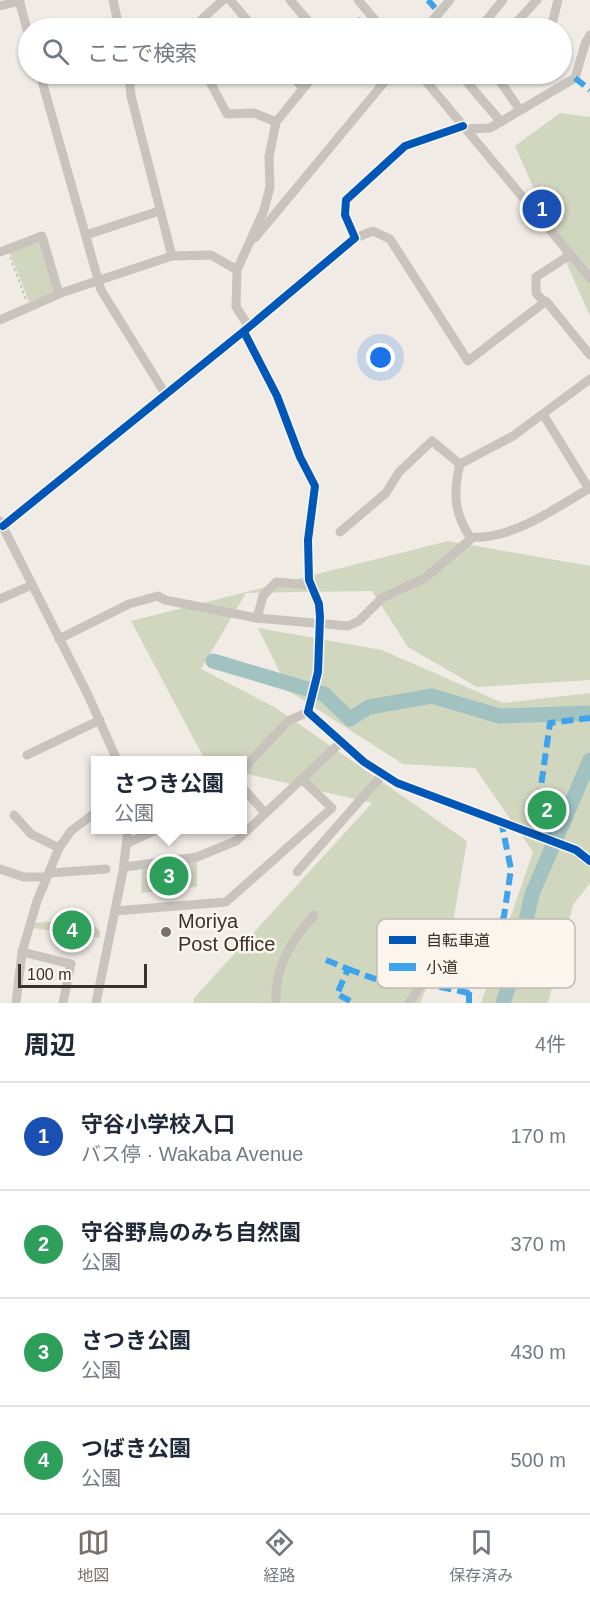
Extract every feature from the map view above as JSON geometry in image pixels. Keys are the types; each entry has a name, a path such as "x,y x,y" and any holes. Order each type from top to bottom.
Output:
{"street":[{"path":"113,0 117,18"},
{"path":"201,18 223,0"},
{"path":"230,0 245,18"},
{"path":"290,0 305,18"},
{"path":"358,0 373,18"},
{"path":"435,18 450,0"},
{"path":"488,18 503,0"},
{"path":"520,18 537,0"},
{"path":"554,18 558,0"},
{"path":"0,6 19,1 24,18"},
{"path":"572,80 575,78 590,35"},
{"path":"43,84 98,281 166,395"},
{"path":"129,84 130,96 172,256"},
{"path":"211,84 227,114 254,113 276,122"},
{"path":"300,84 303,88"},
{"path":"306,84 276,122 269,157 270,186 264,210 237,270 236,307 277,396 300,457 315,486 308,540 311,585 319,604 318,672 308,712"},
{"path":"247,248 383,84"},
{"path":"428,84 590,278"},
{"path":"469,84 501,122"},
{"path":"502,84 520,110"},
{"path":"354,238 344,208 349,196 405,146 464,128 490,128 565,84"},
{"path":"86,235 159,212"},
{"path":"115,756 100,720 1,523 166,395 354,238 373,231 390,239 468,361 544,302"},
{"path":"4,251 42,236 59,294"},
{"path":"0,320 59,294 172,256 211,255 237,270"},
{"path":"570,255 536,277 536,293 544,302 546,301 590,355"},
{"path":"472,538 465,530 455,504 455,484 460,464 513,436 590,380"},
{"path":"59,639 129,604 158,596 165,600 257,618 344,627 359,621 382,598 424,578 472,538 508,532 590,488 543,414"},
{"path":"340,532 386,493 399,472 432,441 460,464"},
{"path":"257,618 262,596 276,582 311,585"},
{"path":"0,599 32,585"},
{"path":"308,712 364,762 397,783 576,850 590,861"},
{"path":"247,765 288,721 308,712"},
{"path":"27,755 100,720"},
{"path":"247,830 342,742"},
{"path":"297,872 383,774"},
{"path":"115,912 226,902 332,808 302,779"},
{"path":"247,793 265,813"},
{"path":"14,815 31,834 59,848"},
{"path":"16,1003 22,952 48,875 59,848 71,831 91,816"},
{"path":"96,1003 128,834"},
{"path":"128,843 147,834"},
{"path":"125,867 196,857 236,841 243,834"},
{"path":"0,869 24,877 106,869"},
{"path":"276,1003 275,985 282,961 296,937 314,915"},
{"path":"22,952 71,964 63,1003"},
{"path":"409,1003 418,988"}],"path":[{"path":"4,251 24,288 28,306"}],"green space":[{"path":"560,113 590,117 590,316 515,146"},
{"path":"42,240 55,292 29,302 9,251"},
{"path":"448,541 590,566 590,680 477,687 408,647 372,591 246,593 201,669 276,708 467,841 454,919 377,919 377,988 426,988 420,1003 193,1003 194,998 372,803 247,774 247,756 203,756 131,621"},
{"path":"258,628 382,650 503,703 590,693 590,883 573,905 569,919 510,919 533,852 475,768 403,764 289,691"},
{"path":"197,857 197,887 141,893 142,864"},
{"path":"85,919 100,931 100,938 34,928 35,923"},
{"path":"486,988 552,988 548,1003 481,1003"}],"waterway":[{"path":"213,661 324,694 350,719 369,707 432,696 499,716 590,713"},
{"path":"526,919 532,894 590,760"},
{"path":"503,1003 508,988"}],"marked path":[{"path":"428,0 435,8"},
{"path":"575,78 590,90"},
{"path":"546,838 561,802 540,793 550,723 590,718"},
{"path":"501,821 511,869 503,919"},
{"path":"326,960 348,969 337,994 354,1003"},
{"path":"348,969 377,980"},
{"path":"446,988 469,993"},
{"path":"469,1003 472,988"}],"cycle path":[{"path":"3,526 355,238 345,215 346,200 405,146 463,126"},
{"path":"244,332 277,396 300,457 315,486 308,540 309,580 319,604 320,617 318,672 308,712 364,762 397,783 576,850 590,861"}],"place":[{"name":"守谷小学校入口","path":"542,209"},
{"name":"守谷野鳥のみち自然園","path":"547,810"},
{"name":"さつき公園","path":"169,876"},
{"name":"つばき公園","path":"72,930"},
{"name":"Moriya Post Office","path":"166,932"}]}
